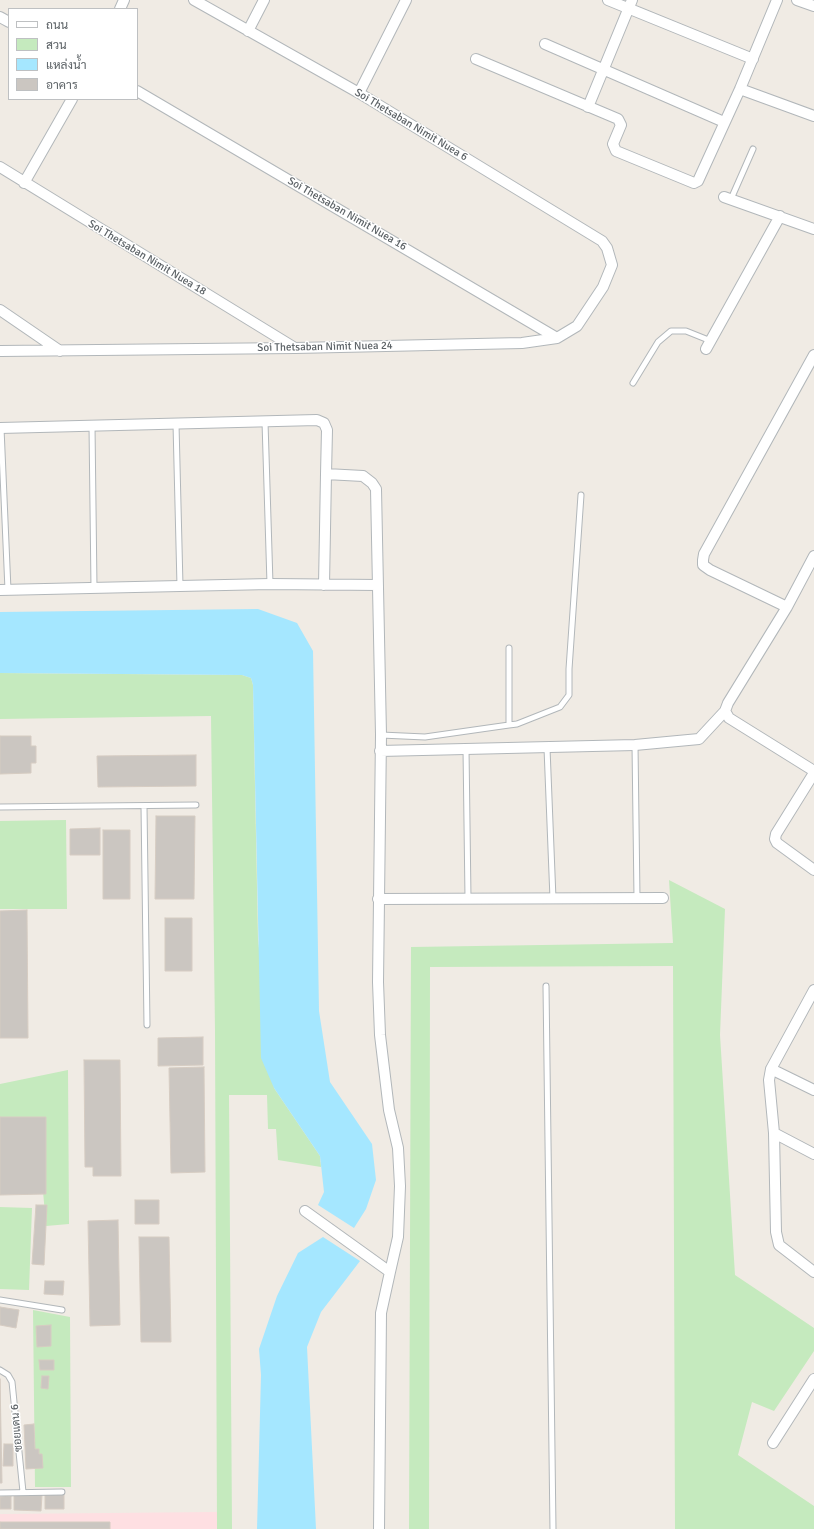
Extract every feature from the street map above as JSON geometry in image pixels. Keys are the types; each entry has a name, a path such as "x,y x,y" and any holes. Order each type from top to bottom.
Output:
{"street":[{"name":"Soi Thetsaban Nimit Nuea 6","path":"194,0 359,93 602,241 607,248 612,265"},
{"path":"248,31 264,0"},
{"path":"359,93 406,0"},
{"path":"608,0 630,4 753,59"},
{"path":"476,59 620,122 621,125 613,144 616,151 694,184 698,181 740,89 777,0"},
{"path":"797,0 814,6"},
{"path":"588,107 630,4"},
{"path":"545,44 604,68 724,122"},
{"path":"740,89 814,116"},
{"name":"Soi Thetsaban Nimit Nuea 16","path":"138,92 557,338"},
{"path":"24,183 71,100"},
{"name":"Soi Thetsaban Nimit Nuea 18","path":"0,167 295,348"},
{"path":"727,198 814,229"},
{"path":"709,345 780,216"},
{"name":"Soi Thetsaban Nimit Nuea 24","path":"0,351 295,348 522,343 557,338 577,326 603,287 612,265"},
{"path":"0,310 60,351"},
{"path":"787,607 710,570 703,565 703,560 704,554 814,356"},
{"path":"0,428 317,420 324,423 327,430 324,584"},
{"path":"326,474 363,476 372,483 376,489 381,735 378,982 380,1035 389,1110 398,1148 400,1186 398,1237 381,1313 379,1529"},
{"path":"380,751 635,745 699,739 725,711 728,703 787,607 814,556"},
{"path":"4,590 270,584 378,585"},
{"path":"725,711 729,718 814,772 776,834 775,839 777,843 814,870"},
{"path":"378,899 663,898"},
{"path":"814,990 771,1069 769,1080 774,1133 776,1232 779,1245 814,1272"},
{"path":"771,1069 814,1090"},
{"path":"774,1133 814,1154"},
{"path":"305,1211 390,1272"},
{"path":"773,1442 814,1379"}],"lane":[{"path":"727,198 753,149"},
{"path":"633,383 658,342 671,331 686,331 709,345"},
{"path":"265,422 270,584"},
{"path":"176,424 180,586"},
{"path":"92,426 94,588"},
{"path":"0,428 4,590"},
{"path":"381,735 426,737 517,724 560,707 569,695 581,496"},
{"path":"509,648 509,725"},
{"path":"635,745 636,898"},
{"path":"548,748 552,898"},
{"path":"466,749 468,898"},
{"path":"0,807 196,805"},
{"path":"144,806 147,1025"},
{"path":"546,986 552,1529"},
{"path":"0,1300 62,1310"},
{"name":"ซอยแดน 6","path":"0,1370 8,1375 12,1382 23,1492"},
{"path":"0,1493 62,1492"}],"shaded area":[{"path":"217,1512 217,1529 0,1529 0,1514"}],"green space":[{"path":"0,673 242,675 251,678 253,685 258,939 274,1088 320,1156 321,1167 278,1160 276,1129 268,1129 267,1095 229,1095 232,1529 217,1529 215,1031 211,716 0,719"},
{"path":"66,820 67,909 0,909 0,821"},
{"path":"669,880 725,909 720,1035 735,1275 814,1328 814,1351 774,1411 752,1402 738,1455 814,1506 814,1529 675,1529 673,966 430,967 429,1529 409,1529 411,947 673,943"},
{"path":"68,1070 69,1224 46,1226 37,1121 0,1117 0,1084"},
{"path":"0,1207 32,1208 29,1290 0,1289"},
{"path":"33,1310 70,1317 71,1487 35,1487"}],"water":[{"path":"258,609 297,623 313,651 319,1011 330,1082 372,1144 376,1180 366,1209 354,1228 318,1205 324,1192 320,1156 274,1088 261,1058 253,685 251,678 242,675 0,673 0,612"},
{"path":"323,1237 360,1261 321,1312 307,1347 316,1529 257,1529 261,1375 259,1349 277,1296 298,1253"}],"building":[{"path":"0,736 31,736 31,746 36,746 36,763 31,763 31,773 0,774"},
{"path":"196,755 196,786 98,787 97,756"},
{"path":"156,816 195,816 194,899 155,899"},
{"path":"100,828 100,855 70,855 70,829"},
{"path":"103,830 130,830 130,899 103,899"},
{"path":"27,910 28,1038 0,1038 0,911"},
{"path":"165,918 192,918 192,971 165,971"},
{"path":"203,1037 203,1065 158,1066 158,1038"},
{"path":"84,1060 120,1060 121,1176 93,1176 93,1167 85,1167"},
{"path":"204,1067 205,1172 171,1173 169,1068"},
{"path":"0,1117 46,1117 46,1194 0,1195"},
{"path":"135,1200 159,1200 159,1224 135,1224"},
{"path":"36,1205 47,1205 44,1265 32,1264"},
{"path":"118,1220 120,1325 90,1326 88,1221"},
{"path":"139,1237 169,1237 171,1342 141,1342"},
{"path":"45,1281 64,1281 63,1295 44,1294"},
{"path":"0,1307 19,1310 16,1328 0,1325"},
{"path":"51,1325 51,1346 37,1347 36,1326"},
{"path":"39,1360 54,1360 54,1370 40,1370"},
{"path":"42,1376 49,1376 48,1389 41,1388"},
{"path":"0,1379 2,1483 0,1483"},
{"path":"34,1424 35,1449 39,1449 39,1454 42,1454 43,1468 26,1469 24,1425"},
{"path":"4,1444 13,1444 13,1466 3,1466"},
{"path":"64,1494 64,1509 45,1509 45,1495"},
{"path":"14,1495 42,1495 41,1511 14,1510"},
{"path":"11,1496 11,1509 0,1509 0,1497"},
{"path":"0,1522 110,1522 110,1529 0,1529"}]}
